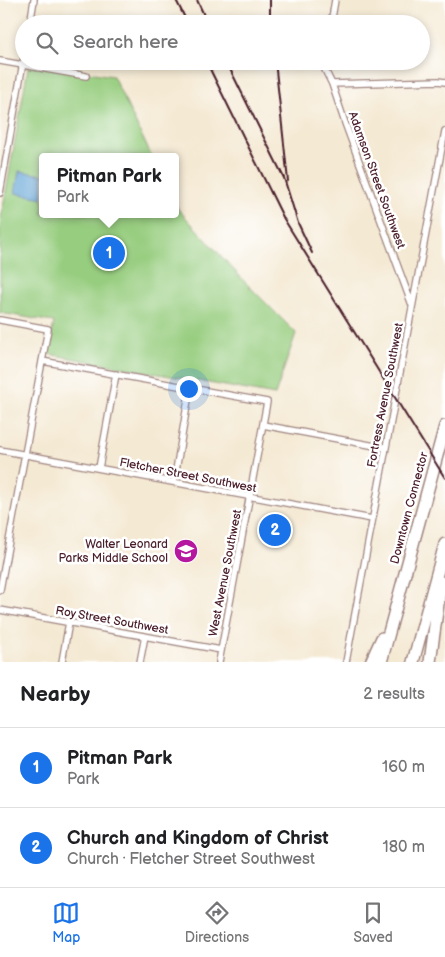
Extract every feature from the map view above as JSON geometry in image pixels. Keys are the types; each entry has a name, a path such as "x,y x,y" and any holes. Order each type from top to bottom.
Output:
{"highway":[{"name":"Downtown Connector","path":"400,598 445,426"},
{"path":"413,662 445,544"},
{"path":"430,662 445,551"},
{"path":"371,662 400,598"},
{"path":"381,662 400,598"}],"street":[{"path":"32,15 34,0"},
{"path":"332,15 335,0"},
{"path":"0,61 15,64"},
{"path":"0,191 21,70"},
{"path":"51,70 86,76"},
{"name":"Adamson Street Southwest","path":"325,70 332,84 412,307"},
{"path":"332,84 445,82"},
{"name":"Fortress Avenue Southwest","path":"346,662 445,131"},
{"path":"0,320 48,329 0,590"},
{"path":"42,361 190,388 174,482"},
{"path":"99,468 116,374"},
{"name":"West Avenue Southwest","path":"190,388 267,402 219,662"},
{"path":"262,425 386,448"},
{"name":"Fletcher Street Southwest","path":"0,450 372,519"},
{"name":"Roy Street Southwest","path":"0,610 221,650"},
{"path":"62,662 69,622"},
{"path":"140,662 145,636"}],"green space":[{"path":"28,70 77,70 113,76 150,153 39,153 39,218 179,218 179,210 244,281 296,333 275,395 48,354 54,322 0,313 0,224"}],"water":[{"path":"19,171 39,174 39,197 15,193"}],"railway":[{"path":"176,0 184,15"},
{"path":"197,0 204,15"},
{"path":"270,0 270,15"},
{"path":"210,70 284,219 445,478"},
{"path":"230,70 284,178 298,223 312,253"},
{"path":"276,70 288,181"}],"place":[{"name":"Pitman Park","path":"109,253"},
{"name":"Church and Kingdom of Christ","path":"275,530"},
{"name":"Walter Leonard Parks Middle School","path":"186,551"}]}
